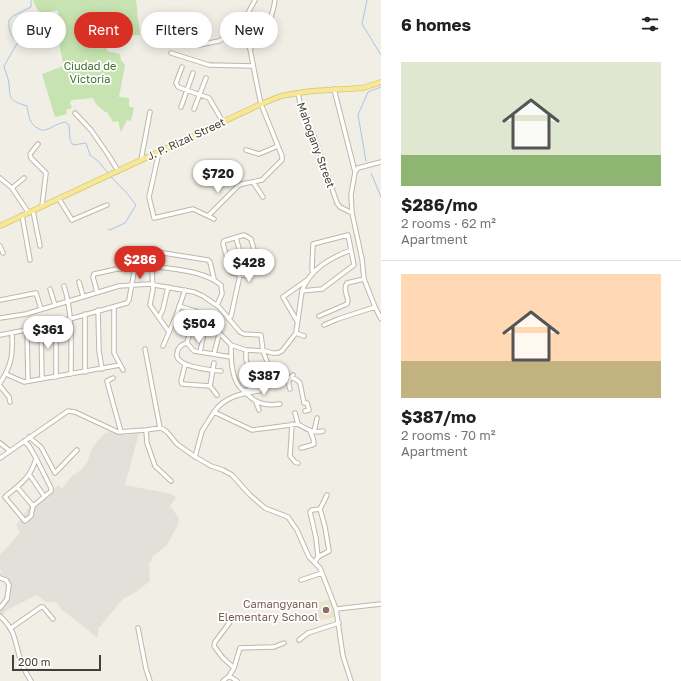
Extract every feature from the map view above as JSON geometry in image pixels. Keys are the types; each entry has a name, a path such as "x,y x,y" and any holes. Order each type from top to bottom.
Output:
{"main road":[{"name":"J. P. Rizal Street","path":"0,226 281,96 298,93 363,88 381,82"}],"street":[{"path":"248,12 254,0"},
{"path":"272,12 275,0"},
{"path":"208,216 238,186 262,180 282,160 262,104 250,48"},
{"path":"171,53 209,65 253,66"},
{"path":"182,67 176,83 178,88 209,98 223,122"},
{"path":"181,107 193,73"},
{"path":"194,109 206,78"},
{"path":"334,90 355,172 351,194 352,213 362,259 364,279 381,318"},
{"name":"Mahogany Street","path":"298,93 302,113 314,136 337,203 340,207 352,213"},
{"path":"141,161 150,112"},
{"path":"75,113 91,130 109,156 116,172"},
{"path":"38,144 30,154 31,158 46,173 42,206"},
{"path":"246,150 261,154 278,146"},
{"path":"159,152 149,197 154,218 193,209 214,219"},
{"path":"355,172 358,168 381,162"},
{"path":"0,178 12,188 31,212 40,246"},
{"path":"12,188 24,178"},
{"path":"253,182 263,197"},
{"path":"59,199 72,220 107,205"},
{"path":"22,216 30,260"},
{"path":"244,235 251,239 259,269 247,276 231,272 223,244 224,241 236,238 244,235"},
{"path":"302,291 322,289 354,265 348,235 313,244 313,272"},
{"path":"236,238 247,276"},
{"path":"0,246 3,253"},
{"path":"179,306 196,311 202,315 231,346 246,350 272,353 282,351 296,333 302,291 308,279 313,272 328,260 351,250"},
{"path":"169,332 150,305 154,288 153,266 155,253 157,252 208,260 210,262 214,279"},
{"path":"0,335 41,327 127,302 129,300 137,256 126,254"},
{"path":"153,266 198,274 214,279 221,285 222,289 222,294 217,305"},
{"path":"97,292 93,277 94,274 117,269 135,269"},
{"path":"229,318 231,316 240,275"},
{"path":"297,321 283,297 308,279"},
{"path":"319,316 347,304 348,301 345,285 347,283 364,279"},
{"path":"79,282 83,296"},
{"path":"0,318 26,314 119,286 153,284 185,290 203,296 217,305 240,332 244,334 261,335 263,351 269,367"},
{"path":"64,286 70,318 71,374"},
{"path":"159,318 164,309 168,287"},
{"path":"50,289 56,305"},
{"path":"163,346 185,290"},
{"path":"0,300 36,293 40,309"},
{"path":"114,306 113,348 122,370"},
{"path":"324,325 375,307"},
{"path":"98,310 99,351 102,369"},
{"path":"196,311 187,343 180,347 176,354 177,358 185,365 221,371"},
{"path":"85,314 85,372"},
{"path":"200,352 207,320"},
{"path":"56,323 56,377"},
{"path":"41,327 42,379"},
{"path":"27,330 28,381"},
{"path":"0,382 6,374 13,355 12,333"},
{"path":"296,333 304,336"},
{"path":"214,354 219,334"},
{"path":"187,343 192,349 200,352 231,357"},
{"path":"231,346 231,357 236,381 244,391 256,388 257,383 246,360 246,350"},
{"path":"145,349 160,428"},
{"path":"210,386 214,363"},
{"path":"6,374 24,382 120,365"},
{"path":"185,365 181,381 182,384 210,386 217,395"},
{"path":"195,457 202,431 214,412 223,402 259,391 261,385 263,384 291,376 300,383 304,403 307,403 309,410 305,410"},
{"path":"290,389 288,383 291,376"},
{"path":"113,378 107,381 121,432"},
{"path":"0,386 9,397 10,402"},
{"path":"252,393 253,400"},
{"path":"247,394 257,403 259,410"},
{"path":"253,400 272,405 280,404"},
{"path":"0,458 71,410 112,430 121,432 160,428 167,432 177,444 195,457 232,475 250,495 265,508 288,517 297,530 309,557 320,568 336,609 343,656 351,681"},
{"path":"214,412 252,430 298,424 314,432 318,433 323,431"},
{"path":"296,413 298,424"},
{"path":"314,432 316,418"},
{"path":"292,424 290,456 295,462 298,463"},
{"path":"146,430 147,443 156,466 171,481"},
{"path":"301,448 314,444 309,430"},
{"path":"29,437 41,447 55,473 77,450"},
{"path":"24,441 36,458 51,488 51,491 33,506 30,516 25,521 5,497 29,474 33,468 36,458"},
{"path":"0,443 10,451"},
{"path":"29,474 44,496"},
{"path":"17,487 33,506"},
{"path":"315,562 318,557 329,551 320,509 327,495"},
{"path":"318,557 316,538 310,512 312,510 320,509"},
{"path":"301,580 322,573"},
{"path":"0,578 6,580 10,585 6,599 0,608"},
{"path":"336,609 381,604"},
{"path":"11,628 41,607 43,607 53,619"},
{"path":"0,616 11,628 14,634 22,664 31,681"},
{"path":"230,622 215,642 214,646 234,668"},
{"path":"299,640 306,633 339,624"},
{"path":"138,628 146,669 150,681"},
{"path":"223,681 229,676 234,668 240,648 274,647 284,643"},
{"path":"229,676 236,681"}],"shaded area":[{"path":"111,432 126,435 139,433 125,485 172,494 176,498 170,506 179,518 178,524 167,545 151,558 152,560 149,564 150,581 136,592 123,599 98,629 98,638 60,608 56,602 46,602 37,595 7,610 2,615 0,610 7,601 11,587 7,578 0,577 0,573 2,571 0,569 0,554 20,532 16,525 31,505 59,485 62,489 72,476 82,469 99,439 105,433"},
{"name":"Camangyanan Elementary School","path":"331,599 336,617 320,620 316,603"}],"green space":[{"name":"Ciudad de Victoria","path":"33,0 136,0 140,35 133,36 133,12 74,12 74,48 107,48 107,51 120,54 121,60 125,65 119,97 129,98 129,106 134,108 131,121 127,120 121,132 118,121 113,122 107,112 96,104 93,98 72,100 70,102 72,108 66,110 67,114 55,117 42,74 64,66 60,48 66,48 66,12 58,12 58,10 39,12"}],"waterway":[{"path":"31,0 31,7 13,16 9,20 10,33 18,42 4,66 12,100 27,106 31,122 39,129 44,130 65,122 69,125 70,140 73,145 86,143 90,155 98,161 108,173"},
{"path":"367,0 362,24 381,55"},
{"path":"366,161 358,115 368,92 381,87"},
{"path":"371,173 381,197"},
{"path":"108,229 110,230 125,223 136,205 126,192 110,176"}],"place":[{"name":"Camangyanan Elementary School","path":"326,610"}]}
